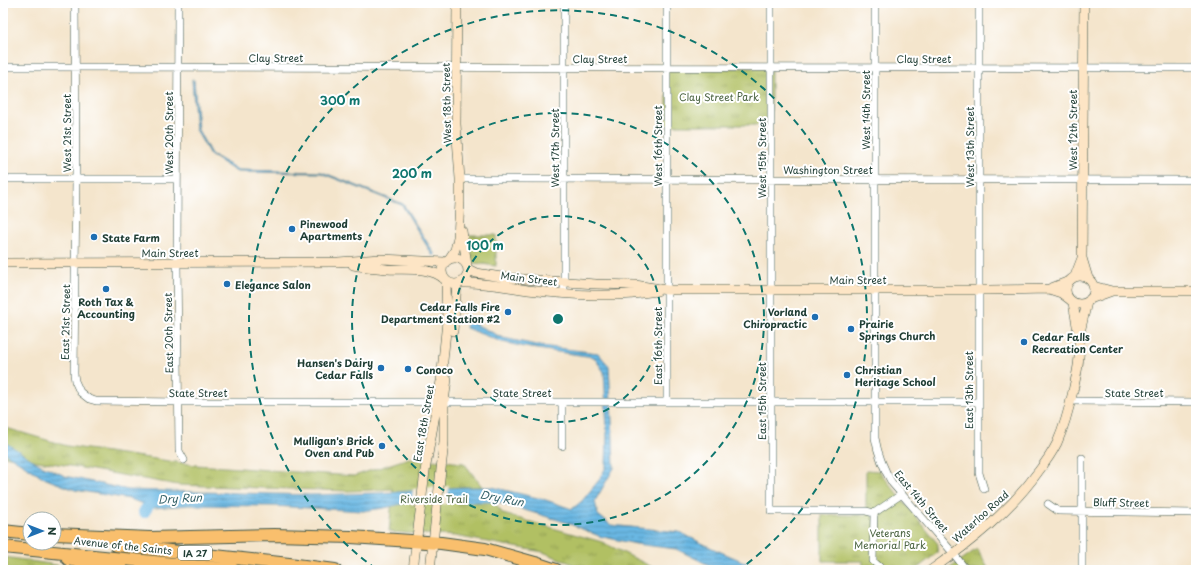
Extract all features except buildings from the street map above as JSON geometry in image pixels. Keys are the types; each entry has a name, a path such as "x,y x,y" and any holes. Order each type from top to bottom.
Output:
{"highway":[{"path":"3,532 22,534"},
{"path":"62,534 150,538 313,535 441,543 485,550 556,570"},
{"name":"Avenue of the Saints","path":"62,538 335,570"},
{"path":"5,547 122,570"},
{"name":"Avenue of the Saints","path":"5,547 234,570"}],"main road":[{"name":"West 18th Street","path":"447,261 455,250 458,237 460,202 456,124 457,3"},
{"name":"West 12th Street","path":"1084,3 1082,258 1091,282"},
{"name":"West 18th Street","path":"460,202 462,235 468,267"},
{"path":"458,258 465,262 468,267 467,278 459,284 452,284 445,280 442,270 447,261 458,258"},
{"name":"West 12th Street","path":"1071,279 1082,258"},
{"name":"Main Street","path":"3,263 338,262 381,259 447,261"},
{"name":"Main Street","path":"338,262 385,269 427,270 441,275 445,280"},
{"name":"Main Street","path":"468,267 476,273 508,278 635,285 667,290"},
{"path":"1112,291 1082,304 1071,301 1066,292 1071,279 1079,276 1112,291 1196,291"},
{"name":"Main Street","path":"1049,289 1071,279"},
{"name":"East 18th Street","path":"430,570 444,442 440,402 447,321 445,280"},
{"path":"1089,301 1093,295 1091,282"},
{"name":"Main Street","path":"459,284 486,283 594,296 634,295 667,290 1049,289 1061,293 1071,301"},
{"name":"East 18th Street","path":"413,570 426,471 440,402 459,284"},
{"name":"Waterloo Road","path":"931,570 954,554 1009,507 1029,485 1056,444 1064,425 1071,401 1080,350 1079,337 1071,301"},
{"name":"Waterloo Road","path":"1079,337 1089,301"}],"street":[{"name":"West 21st Street","path":"75,3 76,263"},
{"name":"West 20th Street","path":"177,263 178,3"},
{"name":"West 17th Street","path":"564,3 564,293"},
{"name":"West 16th Street","path":"667,3 667,290"},
{"name":"West 15th Street","path":"770,290 771,3"},
{"name":"West 14th Street","path":"874,290 875,3"},
{"name":"West 13th Street","path":"978,290 979,3"},
{"name":"Clay Street","path":"3,67 1196,68"},
{"path":"3,179 178,179"},
{"name":"Washington Street","path":"460,179 1196,180"},
{"name":"East 21st Street","path":"76,263 74,374 76,381"},
{"name":"East 20th Street","path":"177,263 179,451 184,460"},
{"name":"East 16th Street","path":"667,290 667,402"},
{"name":"East 15th Street","path":"770,290 770,511 866,511 874,513"},
{"name":"East 14th Street","path":"874,290 875,438 878,455 884,470 902,494 966,570"},
{"name":"East 13th Street","path":"978,290 979,473 984,489"},
{"name":"State Street","path":"76,381 80,392 89,399 96,401 978,402"},
{"name":"State Street","path":"1071,401 1196,402"},
{"path":"562,402 562,446"},
{"path":"1082,458 1082,570"},
{"path":"882,569 873,561 874,513 902,494"},
{"name":"Bluff Street","path":"1048,504 1058,511 1196,513"}],"green space":[{"name":"Clay Street Park","path":"667,68 771,68 771,125 667,125"},
{"path":"468,235 496,235 496,266 468,262"},
{"name":"Riverside Trail","path":"6,428 67,446 196,465 354,476 409,458 464,463 503,514 602,542 658,570 587,570 543,552 455,536 389,532 393,489 349,491 178,485 65,465 3,456 3,429"},
{"name":"Veterans Memorial Park","path":"866,470 879,471 938,544 937,553 915,570 863,570 863,561 822,561 822,515 866,515"},
{"path":"977,549 989,570 947,570"},
{"path":"3,557 11,558 88,570 3,570"}],"water":[{"path":"192,80 194,80 198,130 211,154 238,170 322,172 403,204 435,255 433,256 402,205 321,173 237,172 210,155 196,130"},
{"path":"467,320 503,338 541,346 598,353 609,366 614,468 595,501 598,515 611,525 679,532 763,570 719,570 676,549 636,544 599,536 565,522 497,502 410,502 363,511 274,506 189,505 154,508 130,499 75,490 46,479 3,452 3,441 39,464 65,476 128,490 310,495 382,493 463,487 492,487 546,500 572,509 582,501 599,480 606,467 607,431 604,372 594,357 530,348 502,342 466,328"}],"pier":[{"path":"449,486 447,504 411,504 413,489"}],"waterway":[{"name":"Dry Run","path":"144,512 152,500 162,498"}],"place":[{"name":"Pinewood Apartments","path":"292,229"},
{"name":"State Farm","path":"94,237"},
{"name":"Elegance Salon","path":"227,284"},
{"name":"Roth Tax & Accounting","path":"106,289"},
{"name":"Cedar Falls Fire Department Station #2","path":"508,312"},
{"name":"Vorland Chiropractic","path":"815,317"},
{"name":"Prairie Springs Church","path":"851,329"},
{"name":"Cedar Falls Recreation Center","path":"1024,342"},
{"name":"Hansen's Dairy Cedar Falls","path":"381,368"},
{"name":"Conoco","path":"408,369"},
{"name":"Christian Heritage School","path":"847,375"},
{"name":"Mulligan's Brick Oven and Pub","path":"382,446"}]}
